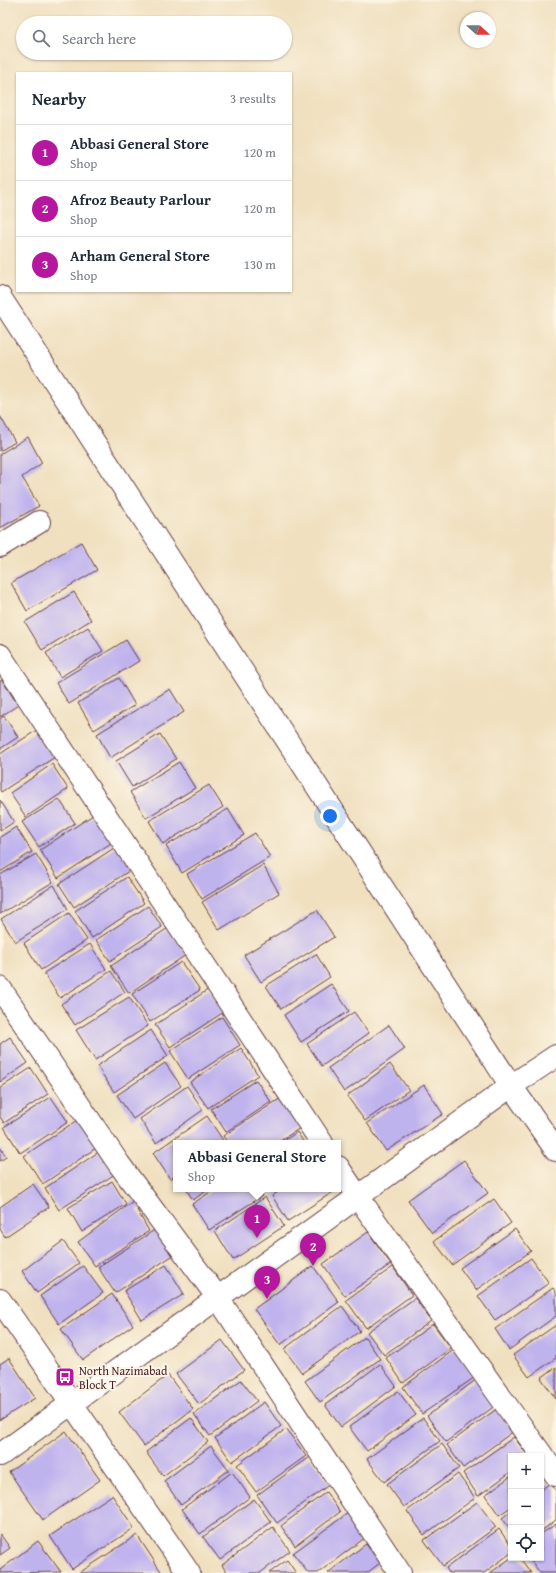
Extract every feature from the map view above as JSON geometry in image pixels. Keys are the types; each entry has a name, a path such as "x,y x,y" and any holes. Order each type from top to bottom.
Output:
{"street":[{"path":"0,297 511,1086 556,1150"},
{"path":"0,546 39,522"},
{"path":"0,655 320,1140"},
{"path":"0,988 119,1164 218,1298 400,1573"},
{"path":"0,1455 511,1086 556,1056"},
{"path":"341,1172 556,1475"},
{"path":"0,1300 189,1573"}],"building":[{"path":"0,416 15,442 0,451"},
{"path":"28,437 42,463 22,477 39,506 0,528 0,454"},
{"path":"81,542 97,570 27,611 11,583"},
{"path":"74,592 91,620 42,650 25,622"},
{"path":"88,627 103,651 60,677 46,653"},
{"path":"126,640 139,661 69,704 56,683"},
{"path":"119,678 135,705 94,730 78,703"},
{"path":"2,680 18,705 0,717 0,681"},
{"path":"170,689 184,712 110,758 97,734"},
{"path":"4,716 18,737 0,749 0,719"},
{"path":"37,730 55,757 1,792 0,754"},
{"path":"160,734 176,759 132,787 116,761"},
{"path":"179,762 195,788 146,818 130,792"},
{"path":"52,764 68,789 26,817 10,793"},
{"path":"209,785 223,807 163,844 149,821"},
{"path":"59,799 75,823 39,847 22,822"},
{"path":"0,800 14,822 0,831"},
{"path":"228,809 244,835 182,873 166,846"},
{"path":"93,815 111,843 58,878 40,850"},
{"path":"16,827 32,852 0,872 0,837"},
{"path":"255,833 270,857 202,899 187,874"},
{"path":"117,846 132,869 74,907 59,884"},
{"path":"36,854 53,882 0,914 0,875"},
{"path":"263,865 279,893 219,930 202,902"},
{"path":"127,877 144,903 92,938 75,911"},
{"path":"54,885 68,909 15,942 1,919"},
{"path":"148,906 162,927 110,961 96,940"},
{"path":"317,910 334,937 261,982 244,955"},
{"path":"69,913 87,940 41,970 24,943"},
{"path":"168,928 186,955 129,993 111,966"},
{"path":"90,944 106,969 60,998 44,973"},
{"path":"316,954 330,977 281,1009 266,986"},
{"path":"181,962 200,990 150,1022 132,994"},
{"path":"111,971 125,992 75,1025 61,1004"},
{"path":"331,984 349,1011 301,1042 284,1015"},
{"path":"209,989 224,1012 170,1047 155,1025"},
{"path":"129,997 148,1026 95,1060 76,1030"},
{"path":"354,1012 369,1033 322,1066 307,1044"},
{"path":"222,1017 240,1045 188,1079 170,1051"},
{"path":"389,1025 405,1049 344,1092 328,1068"},
{"path":"151,1030 168,1056 114,1092 97,1066"},
{"path":"10,1037 28,1063 0,1082 0,1044"},
{"path":"241,1048 258,1075 208,1108 190,1082"},
{"path":"165,1063 181,1086 133,1119 117,1095"},
{"path":"390,1064 409,1090 365,1121 347,1096"},
{"path":"31,1068 48,1094 4,1123 0,1117 0,1088"},
{"path":"256,1080 271,1102 226,1132 211,1109"},
{"path":"424,1085 443,1114 386,1151 367,1123"},
{"path":"187,1086 203,1110 156,1143 140,1119"},
{"path":"51,1097 68,1122 20,1153 4,1127"},
{"path":"281,1098 300,1128 282,1140 226,1140 223,1136"},
{"path":"207,1116 223,1140 173,1140 173,1177 170,1179 153,1153"},
{"path":"80,1118 99,1146 43,1184 24,1156"},
{"path":"297,1132 302,1140 285,1140"},
{"path":"0,1147 6,1157 0,1161"},
{"path":"100,1151 115,1174 59,1210 45,1188"},
{"path":"464,1160 488,1193 432,1233 408,1200"},
{"path":"112,1181 126,1204 82,1232 68,1208"},
{"path":"33,1184 49,1207 5,1237 0,1229 0,1207"},
{"path":"188,1192 205,1192 193,1200"},
{"path":"210,1192 260,1192 262,1196 209,1230 192,1204"},
{"path":"278,1192 333,1192 288,1221 272,1196"},
{"path":"265,1197 284,1226 233,1260 215,1231"},
{"path":"137,1198 142,1206 137,1210 149,1231 95,1266 78,1242"},
{"path":"494,1199 511,1223 452,1265 434,1241"},
{"path":"156,1229 172,1256 115,1293 98,1267"},
{"path":"515,1229 531,1251 476,1290 460,1268"},
{"path":"368,1232 391,1264 345,1296 323,1264"},
{"path":"63,1241 79,1263 37,1293 22,1271"},
{"path":"531,1258 549,1283 495,1320 478,1296"},
{"path":"166,1265 184,1294 142,1320 124,1291"},
{"path":"83,1266 103,1293 59,1324 40,1296"},
{"path":"313,1266 339,1302 280,1345 254,1309"},
{"path":"393,1267 412,1295 366,1328 346,1300"},
{"path":"553,1288 556,1292 556,1316 509,1350 495,1329"},
{"path":"112,1294 133,1325 83,1360 61,1329"},
{"path":"415,1298 431,1321 384,1355 367,1332"},
{"path":"342,1306 360,1331 302,1373 284,1349"},
{"path":"433,1324 451,1348 403,1383 386,1358"},
{"path":"556,1325 556,1358 529,1377 513,1355"},
{"path":"365,1337 380,1359 320,1402 305,1381"},
{"path":"222,1340 244,1370 199,1404 176,1374"},
{"path":"455,1349 475,1377 422,1414 403,1387"},
{"path":"9,1358 35,1398 0,1420 0,1364"},
{"path":"380,1364 396,1386 341,1427 325,1405"},
{"path":"556,1367 556,1399 541,1378"},
{"path":"168,1375 193,1409 144,1446 119,1412"},
{"path":"477,1379 496,1405 446,1442 427,1416"},
{"path":"241,1380 257,1401 210,1436 194,1414"},
{"path":"398,1391 416,1415 367,1451 349,1427"},
{"path":"264,1402 281,1426 232,1462 215,1438"},
{"path":"498,1408 514,1431 463,1468 447,1445"},
{"path":"191,1418 208,1442 163,1476 146,1452"},
{"path":"423,1418 440,1441 384,1482 367,1459"},
{"path":"286,1429 306,1456 256,1492 237,1465"},
{"path":"66,1431 100,1480 43,1520 9,1472"},
{"path":"514,1437 526,1453 508,1453 508,1474 478,1496 463,1473"},
{"path":"442,1444 459,1468 404,1507 387,1484"},
{"path":"211,1446 229,1470 181,1505 164,1481"},
{"path":"310,1457 330,1484 277,1523 257,1495"},
{"path":"232,1472 250,1497 200,1534 182,1509"},
{"path":"458,1474 475,1498 424,1535 407,1511"},
{"path":"508,1478 508,1509 499,1515 485,1495"},
{"path":"550,1483 556,1491 556,1520 544,1529 544,1489"},
{"path":"326,1492 340,1512 295,1546 281,1526"},
{"path":"112,1495 134,1528 72,1569 50,1536"},
{"path":"254,1499 271,1522 220,1560 203,1537"},
{"path":"477,1502 496,1527 443,1566 424,1540"},
{"path":"348,1513 366,1537 318,1573 308,1573 293,1553"},
{"path":"508,1513 508,1526 502,1518"},
{"path":"556,1524 556,1573 540,1573 531,1561 544,1561 544,1532"},
{"path":"273,1527 290,1551 260,1573 227,1573 222,1565"},
{"path":"499,1529 508,1542 508,1555 484,1573 449,1573 446,1568"},
{"path":"0,1534 10,1548 0,1555"},
{"path":"137,1535 162,1573 79,1573"},
{"path":"38,1541 61,1572 0,1573 0,1570"},
{"path":"366,1544 380,1563 367,1573 328,1573"},
{"path":"287,1560 296,1573 269,1573"},
{"path":"508,1560 522,1561 531,1573 490,1573"}],"place":[{"name":"Abbasi General Store","path":"257,1238"},
{"name":"Afroz Beauty Parlour","path":"313,1266"},
{"name":"Arham General Store","path":"267,1299"},
{"name":"North Nazimabad Block T","path":"65,1377"}]}
